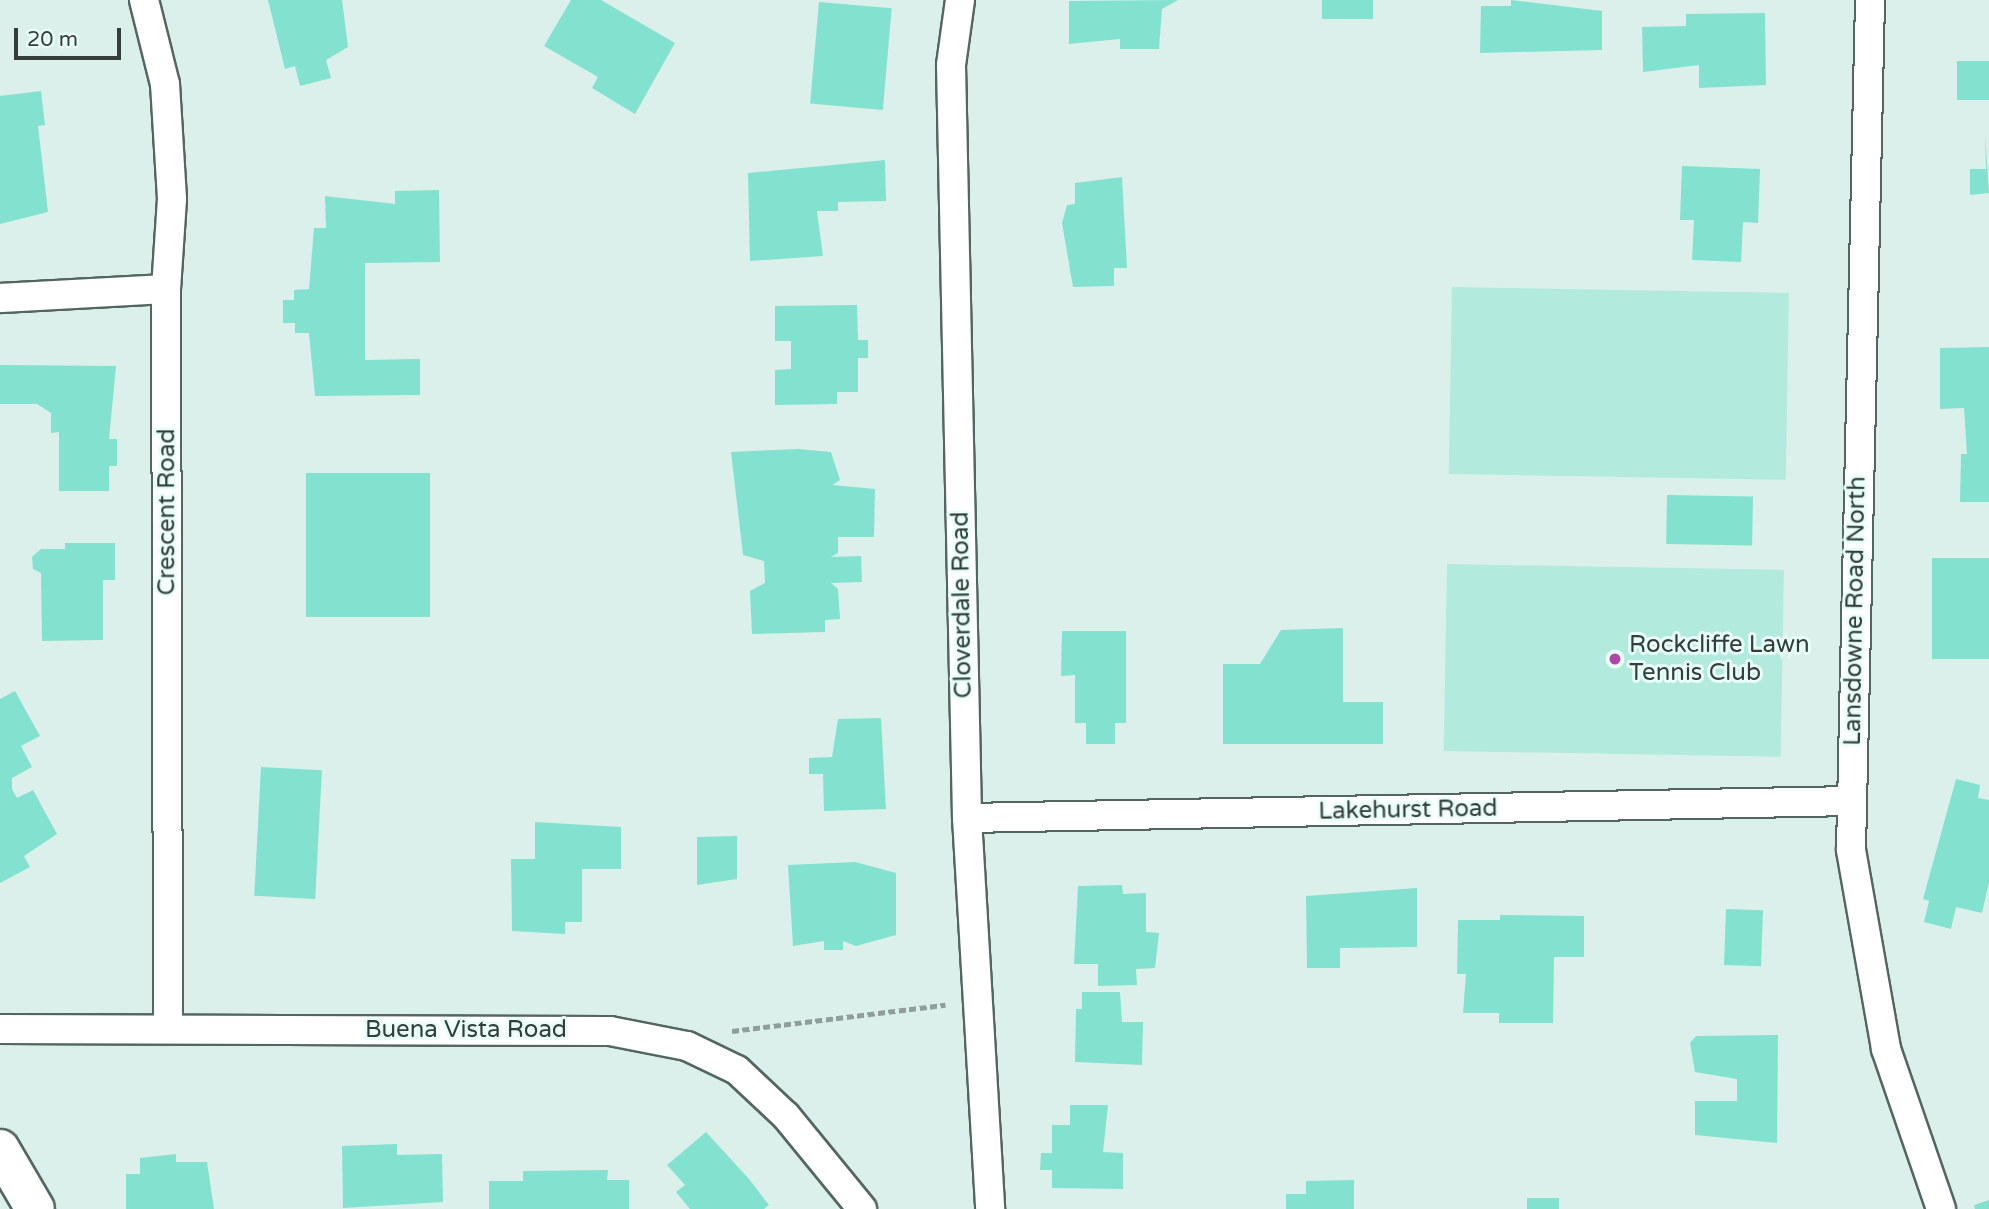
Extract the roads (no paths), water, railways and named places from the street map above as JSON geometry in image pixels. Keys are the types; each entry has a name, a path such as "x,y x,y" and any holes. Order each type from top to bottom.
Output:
{"street":[{"name":"Crescent Road","path":"144,0 165,84 172,199 166,289 168,1028"},
{"name":"Cloverdale Road","path":"960,0 951,65 967,818 990,1209"},
{"name":"Lansdowne Road North","path":"1870,0 1851,850 1886,1049 1941,1209"},
{"path":"0,298 166,289"},
{"name":"Lakehurst Road","path":"967,818 1850,801"},
{"name":"Buena Vista Road","path":"0,1029 610,1031 687,1045 737,1070 786,1116 862,1209"},
{"path":"0,1149 35,1209"}],"place":[{"name":"Rockcliffe Lawn Tennis Club","path":"1615,659"}]}
